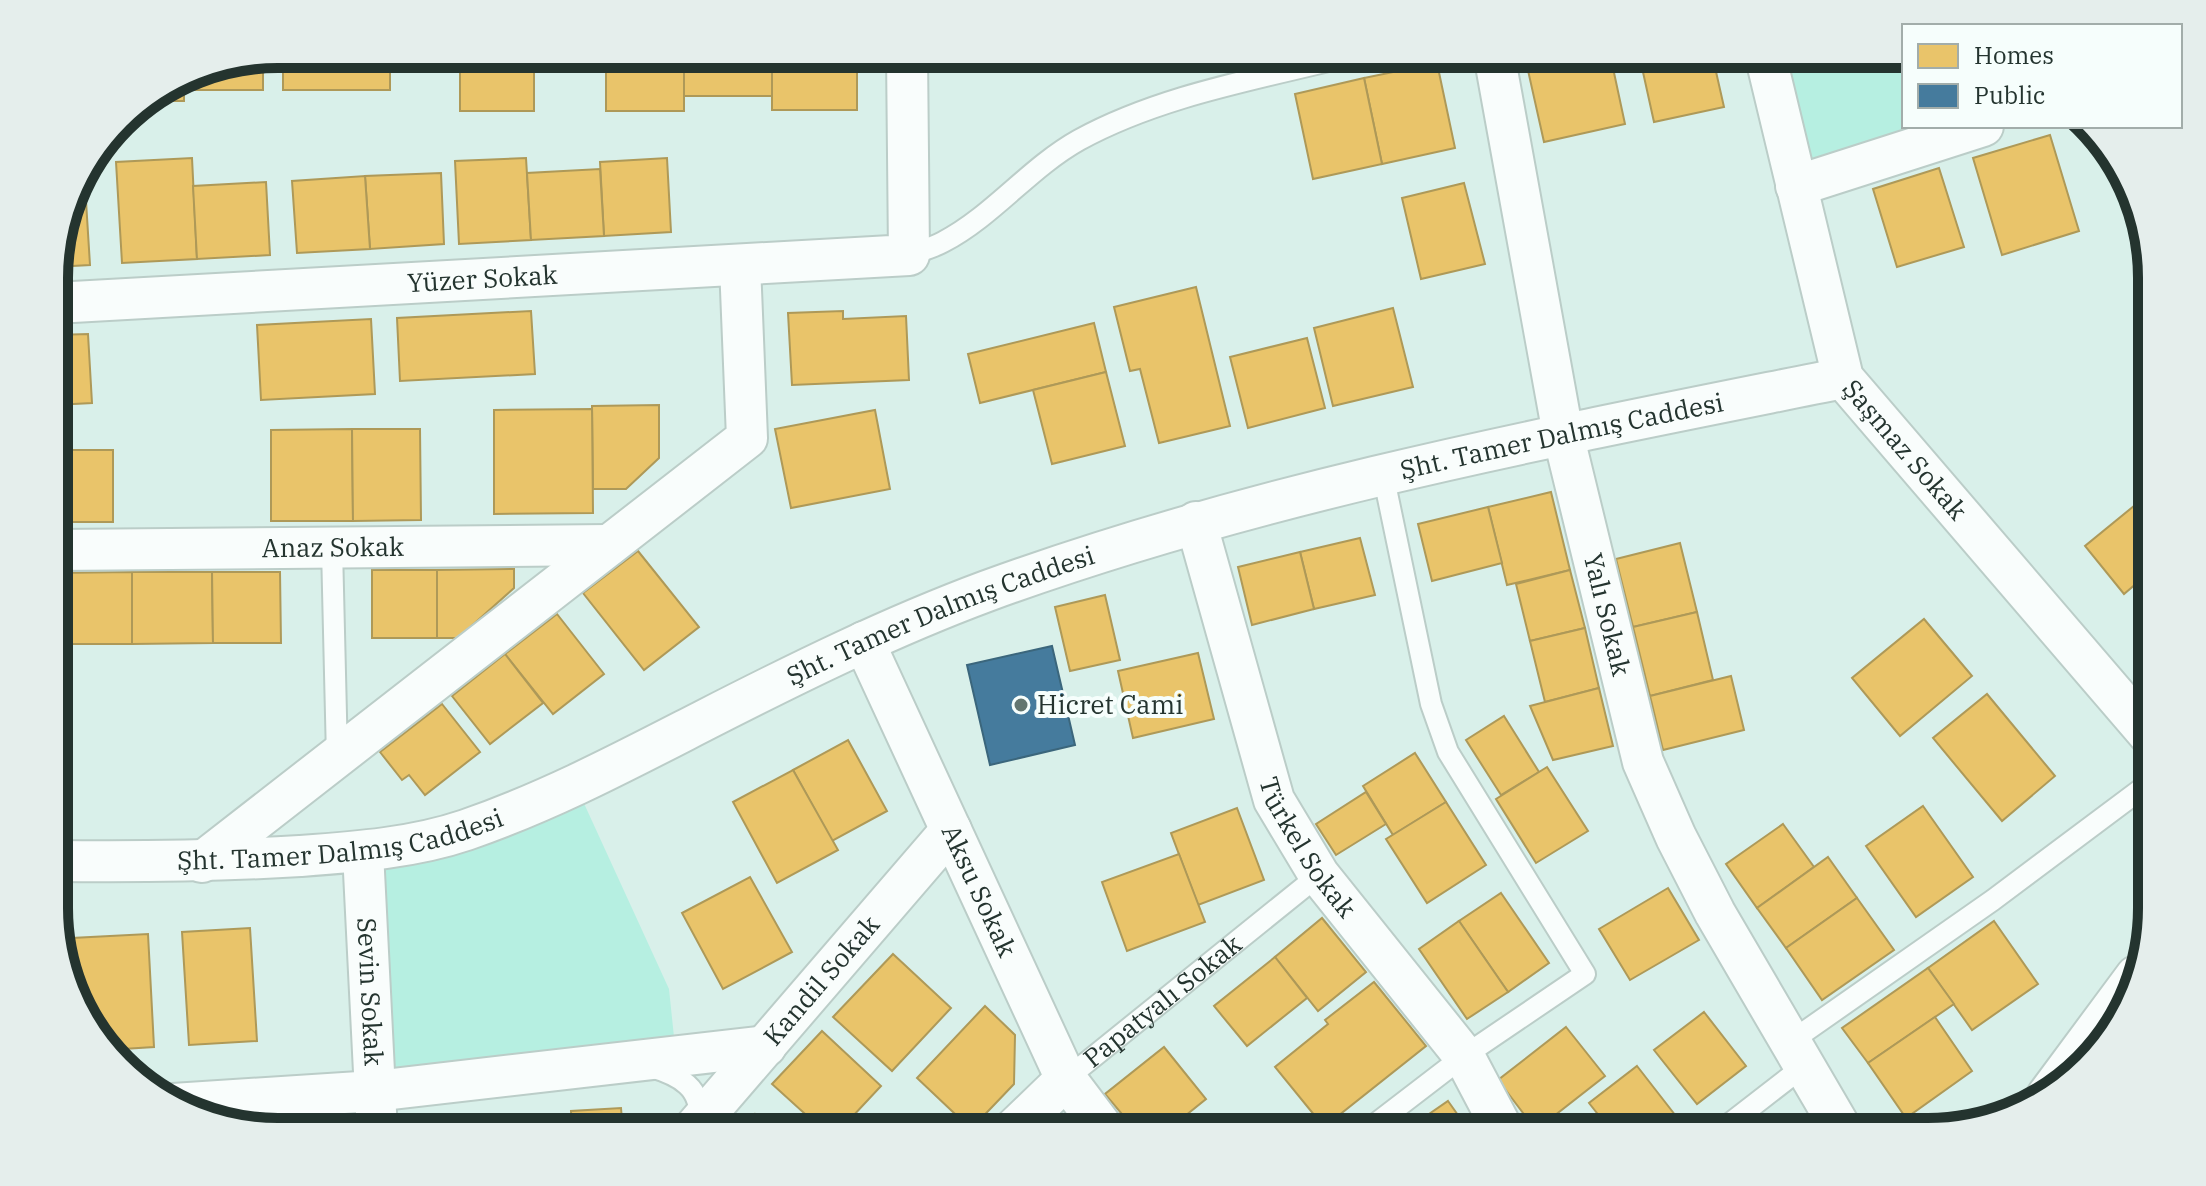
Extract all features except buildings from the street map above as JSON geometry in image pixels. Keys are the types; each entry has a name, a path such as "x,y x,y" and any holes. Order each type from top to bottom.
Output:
{"street":[{"path":"907,68 909,255"},
{"name":"Yalı Sokak","path":"1497,68 1563,434 1643,762 1676,837 1715,913 1835,1118"},
{"name":"Şaşmaz Sokak","path":"1768,68 1843,378 2138,722"},
{"path":"1796,186 1977,128"},
{"name":"Yüzer Sokak","path":"68,302 909,255"},
{"path":"202,862 747,438 740,265"},
{"name":"Şht. Tamer Dalmış Caddesi","path":"68,861 202,862 363,852 404,846 464,831 576,786 864,642 982,593 1196,522 1383,474 1843,378"},
{"name":"Türkel Sokak","path":"1196,522 1274,800 1319,875 1464,1056 1497,1118"},
{"name":"Anaz Sokak","path":"68,550 609,545"},
{"name":"Aksu Sokak","path":"864,642 1066,1079 1095,1118"},
{"name":"Kandil Sokak","path":"703,1118 951,830"},
{"name":"Sevin Sokak","path":"363,852 376,1118"},
{"path":"2079,1053 2112,1008"},
{"path":"199,1102 375,1091 766,1046"},
{"name":"Papatyalı Sokak","path":"1026,1118 1066,1079"}],"lane":[{"path":"909,255 943,242 988,211 1032,171 1075,142 1116,120 1185,98 1302,68"},
{"path":"1383,474 1431,704 1448,752 1585,974 1464,1056 1383,1118"},
{"path":"332,548 337,757"},
{"path":"1733,1118 1797,1054 1993,900 2138,791"},
{"name":"Papatyalı Sokak","path":"1066,1079 1319,875"},
{"path":"630,1061 682,1079 697,1097 700,1111 698,1118"}],"green space":[{"path":"1768,68 1902,68 1902,128 1977,128 1796,186"},
{"path":"576,786 669,989 676,1056 375,1091 363,852"}],"place":[{"name":"Hicret Cami","path":"1021,705"}]}
